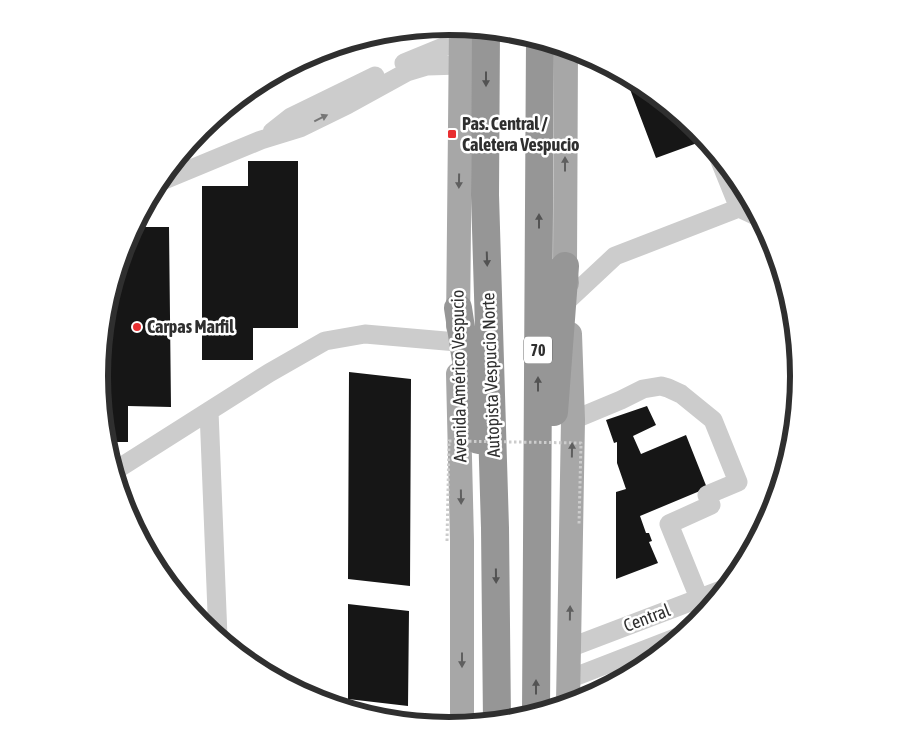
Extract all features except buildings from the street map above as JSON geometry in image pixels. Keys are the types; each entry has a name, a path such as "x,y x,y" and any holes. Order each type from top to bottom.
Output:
{"highway":[{"name":"Autopista Vespucio Norte","path":"486,37 485,195 495,528 497,713"},
{"name":"70","path":"536,705 540,48"},
{"path":"536,660 565,266"},
{"path":"458,308 479,445 495,528"}],"main road":[{"name":"Avenida Américo Vespucio","path":"461,45 457,342 462,541 462,716"},
{"path":"566,56 565,266 573,420 568,695"}],"street":[{"path":"172,177 261,140 291,117 388,69 428,53 461,45"},
{"path":"728,182 739,208 747,212"},
{"path":"568,298 615,256 739,208"},
{"path":"120,467 269,373 325,341 365,334 457,342"},
{"path":"573,420 642,389 661,386 681,394 713,420 738,482 707,495 711,505 669,524 699,598"},
{"path":"209,411 218,626"},
{"name":"Central","path":"569,648 711,594"},
{"name":"Central","path":"569,679 659,644"}],"path":[{"path":"447,540 449,441 581,443 579,525"}],"place":[{"name":"Pas. Central / Caletera Vespucio","path":"452,134"},
{"name":"Carpas Marfil","path":"137,327"}]}
